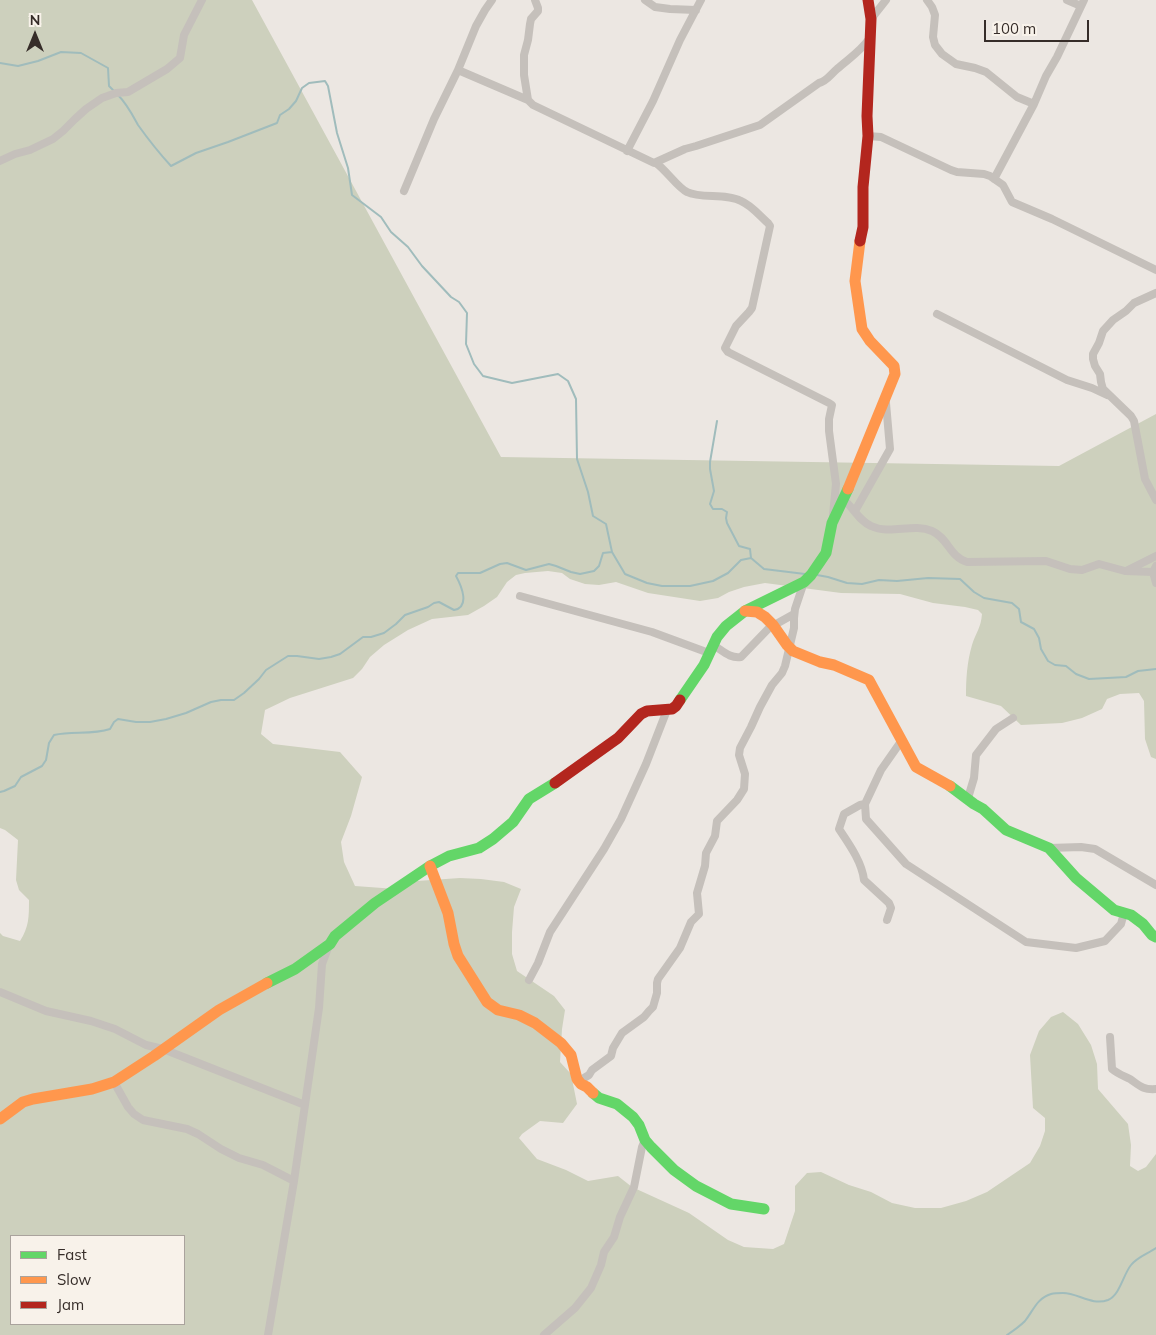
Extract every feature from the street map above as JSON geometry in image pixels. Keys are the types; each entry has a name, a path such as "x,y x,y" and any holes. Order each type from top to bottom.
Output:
{"street":[{"path":"0,161 53,139 81,113 102,98 116,93 128,92 167,69 180,58 184,35 202,0"},
{"path":"404,191 476,26 492,0"},
{"path":"528,100 524,75 524,55 531,19 536,14 538,8 536,0"},
{"path":"645,0 655,7 696,10"},
{"path":"627,151 701,0"},
{"path":"832,523 852,482 895,374 894,366 870,341 862,329 855,280 864,227 864,187 868,136 866,116 871,19 868,0"},
{"path":"871,19 886,0"},
{"path":"927,0 935,15 935,46 942,54 956,64 986,72 1017,97 1034,104"},
{"path":"994,179 1034,104 1083,3 1067,0"},
{"path":"656,163 685,149 760,125 819,83 824,82 863,48 870,38"},
{"path":"268,1335 294,1181 319,1008 322,964 325,953 335,936 382,898 430,866 449,856 484,845 493,839 513,822 529,799 558,781 618,738 642,714 652,710 672,709 704,666 711,649 726,626 744,611 804,582 811,574 826,553 832,523 836,484 829,431 832,405 728,352 725,348 734,330 752,308 770,226 768,223 737,199 685,192 656,163 650,162 533,105 528,100 458,70"},
{"path":"868,136 881,138 957,172 984,174 1002,185 1012,202 1052,219 1156,270"},
{"path":"1156,293 1134,303 1114,320 1103,331 1100,343 1093,354 1103,389 1134,421 1145,478 1156,500"},
{"path":"937,314 1067,380 1109,395"},
{"path":"855,511 890,449 885,398"},
{"path":"843,499 870,526 889,530 916,528 932,531 943,539 958,558 967,562 1046,562 1070,569 1082,570 1099,564 1125,571 1154,569 1156,583"},
{"path":"1125,571 1156,556"},
{"path":"579,1081 611,1056 613,1048 622,1033 653,1008 657,994 658,978 680,948 691,922 699,914 697,892 705,866 706,853 715,836 717,821 744,789 745,774 739,755 740,748 767,692 782,673 790,649 794,628 794,614 804,582"},
{"path":"520,596 652,632 736,658 741,657 772,625 794,614"},
{"path":"744,611 760,613 772,625 790,649 869,680 916,767 947,783 983,809 1006,830 1049,848 1081,847 1095,849 1156,885"},
{"path":"530,980 550,932 595,864 621,819 646,764 667,710"},
{"path":"968,798 974,778 976,755 996,729 1013,718"},
{"path":"902,740 881,770 865,804 866,819 906,864 1026,942 1076,948 1105,941 1121,924 1124,913"},
{"path":"865,804 844,814 839,829 863,872 864,880 889,903 891,908 887,920"},
{"path":"1049,848 1076,878 1114,910 1131,915 1143,924 1152,936 1156,937"},
{"path":"430,866 448,913 458,956 487,1002 498,1010 519,1015 535,1023 565,1047 571,1055 577,1079 599,1098 617,1104 633,1117 650,1147 658,1152 674,1170 696,1186 731,1204 764,1209"},
{"path":"0,1120 23,1102 92,1089 114,1082 173,1041 197,1027 219,1010 246,994 295,970 330,944"},
{"path":"0,992 46,1011 91,1021 115,1029 146,1045 163,1049 305,1105"},
{"path":"1110,1037 1112,1070 1138,1086 1150,1090 1156,1089"},
{"path":"114,1082 128,1107 143,1120 188,1129 239,1158 262,1165 294,1181"},
{"path":"544,1335 575,1308 592,1288 604,1252 614,1237 620,1217 634,1187 645,1140"}],"green space":[{"path":"0,0 252,0 501,457 1059,466 1156,414 1156,759 1151,757 1145,739 1144,701 1139,693 1120,694 1107,699 1102,709 1082,718 1062,723 1021,725 1001,706 966,696 969,658 982,614 978,610 933,603 900,594 841,593 765,583 744,587 718,598 700,601 648,593 616,582 599,585 585,584 570,579 562,573 548,571 516,575 507,582 497,597 468,615 432,619 408,630 384,645 370,657 353,678 290,698 265,710 261,734 273,744 340,752 362,777 351,816 341,842 344,862 355,886 396,889 417,881 460,878 504,882 521,889 514,907 512,954 517,971 554,996 565,1010 560,1062 571,1074 577,1104 563,1123 540,1121 519,1138 537,1159 588,1181 618,1176 632,1187 689,1213 728,1240 744,1247 773,1249 784,1244 795,1211 795,1186 807,1173 821,1172 849,1185 871,1192 892,1203 915,1208 941,1208 966,1201 987,1192 1030,1163 1040,1146 1045,1131 1045,1118 1033,1108 1030,1055 1039,1031 1051,1017 1063,1012 1078,1024 1091,1045 1097,1064 1098,1089 1128,1124 1131,1145 1130,1166 1138,1171 1146,1167 1156,1154 1156,1335 0,1335 0,933 3,936 20,941 28,922 29,912 29,900 19,890 16,880 18,840 0,828"}],"waterway":[{"path":"0,63 18,66 61,52 81,53 108,68 109,86 115,92"},
{"path":"118,95 138,125 171,166 196,153 277,123 280,115 296,101 302,88 309,83 325,81 328,86 337,133 348,168 352,195 381,217 391,232 408,247 422,266 451,297 459,302 467,313 466,344 474,364 483,376 512,383 558,374 568,381 576,399 577,459 588,492 593,516 606,524 612,552 625,574 647,583 662,586 690,586 713,581 728,573 741,560 751,558 764,569 805,574"},
{"path":"717,421 710,462 714,491 710,504 713,509 722,509 727,512 727,523 739,546 750,549 751,558"},
{"path":"0,792 15,786 21,777 42,766 46,760 49,743 54,735 103,731 110,729 118,719 136,722 166,719 211,702 234,700 259,679 266,670 288,656 319,659 331,657 340,654 363,637 384,633 405,615 434,603 439,602 454,610 459,608 462,605 463,596 456,576 458,573 480,573 507,563 526,570 549,564 580,574 594,571 599,566 603,553 612,552"},
{"path":"817,575 847,583 862,584 879,580 960,579 974,592 984,598 1012,603 1019,609 1021,622 1034,629 1039,638 1041,649 1048,661 1055,665 1066,666 1076,674 1089,679 1126,677 1138,671 1156,669"},
{"path":"1007,1335 1025,1321 1042,1299 1051,1294 1069,1294 1096,1301 1108,1300 1116,1294 1133,1262 1156,1248"}],"traffic: fast":[{"path":"680,700 704,665 717,637 726,626 745,611 804,582 811,575 826,553 832,523 848,489"},
{"path":"267,983 295,969 330,944 335,936 375,903 430,866 449,856 479,848 493,839 513,822 529,799 555,783"},
{"path":"950,786 983,809 1006,830 1049,848 1076,878 1114,910 1131,915 1156,937"},
{"path":"593,1093 599,1098 617,1104 633,1117 639,1125 645,1140 651,1147 674,1170 696,1186 731,1204 764,1209"}],"traffic: slow":[{"path":"848,489 895,374 894,366 870,341 862,329 855,281 860,241"},
{"path":"745,611 757,612 765,617 793,651 820,662 834,665 869,680 916,767 950,786"},
{"path":"430,866 448,913 458,956 487,1002 498,1010 519,1015 535,1023 561,1043 571,1055 577,1079 593,1093"},
{"path":"0,1119 23,1102 92,1089 114,1082 219,1010 267,983"}],"traffic: jam":[{"path":"860,241 863,227 863,187 868,136 867,116 871,19 868,0"},
{"path":"555,783 618,738 641,714 647,711 672,709 680,700"}]}
